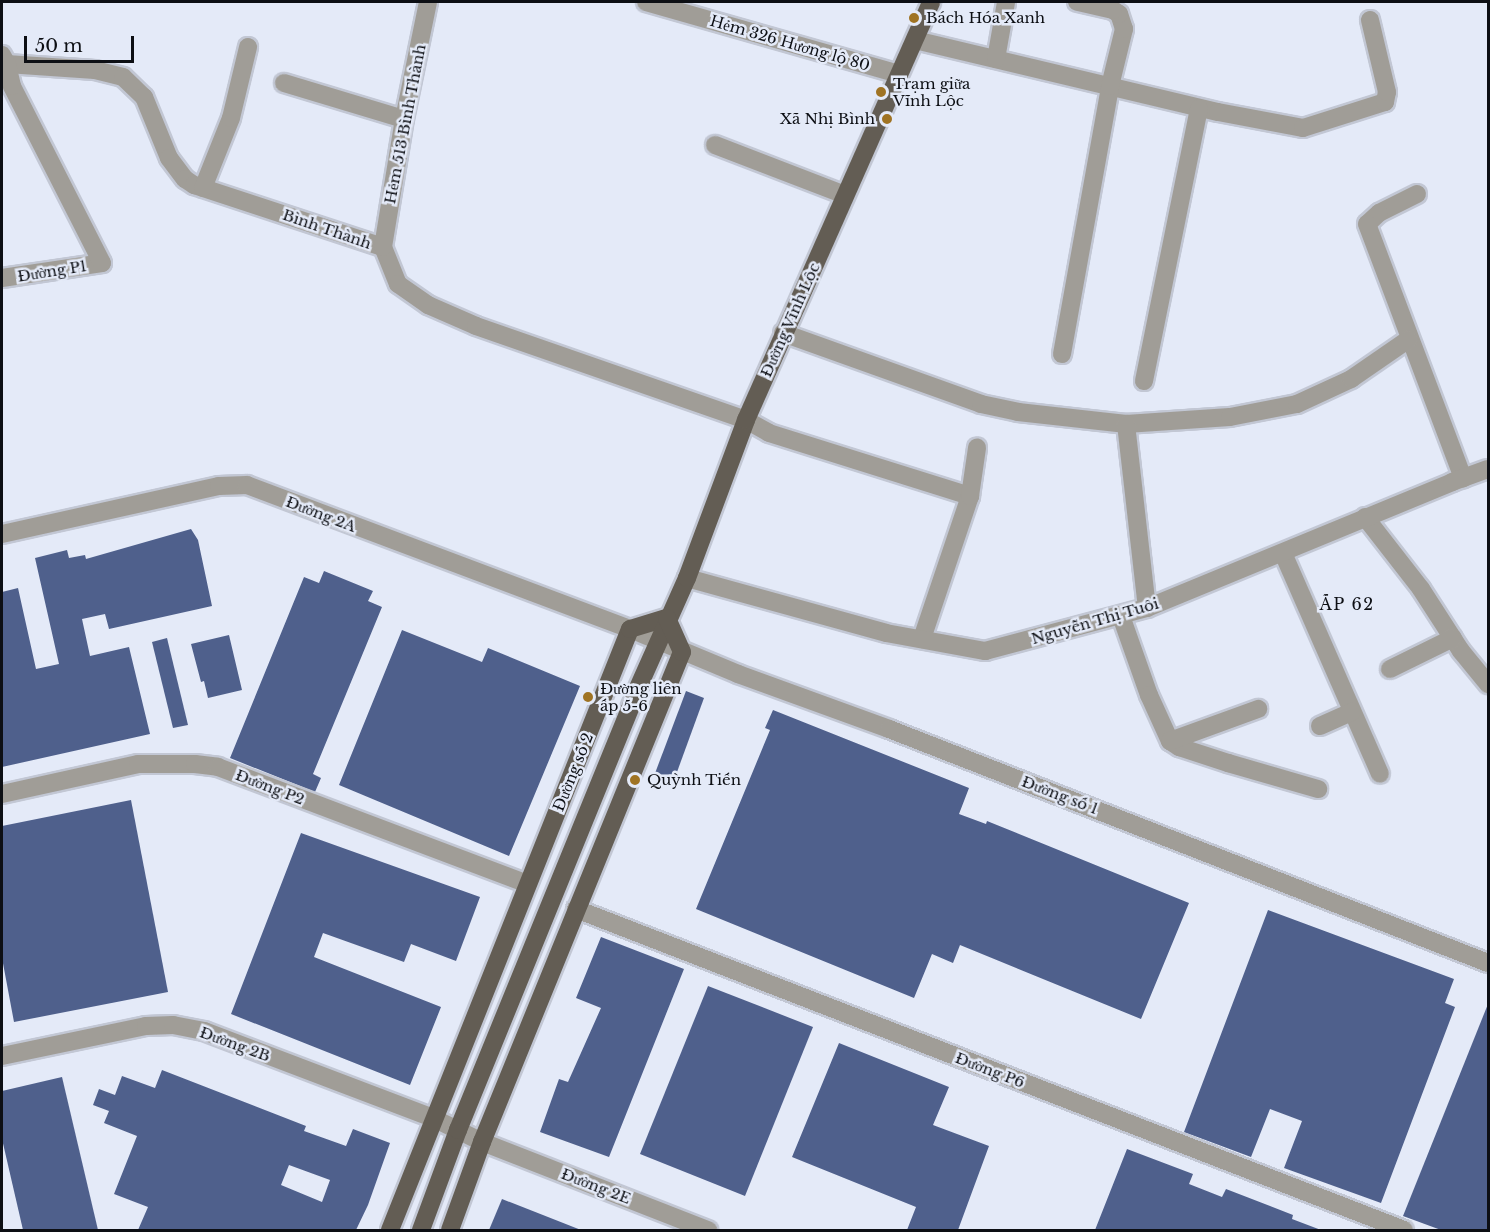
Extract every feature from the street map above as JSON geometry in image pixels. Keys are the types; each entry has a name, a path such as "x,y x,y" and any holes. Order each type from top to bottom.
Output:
{"main road":[{"name":"Đường Vĩnh Lộc","path":"660,642 667,618 687,578 746,420 931,2"},
{"path":"450,1230 482,1142 682,652 667,618 630,629"},
{"name":"Đường số 2","path":"390,1230 630,629"},
{"name":"Đường số 2","path":"421,1230 458,1130 638,688 660,642"}],"street":[{"name":"Hẻm 513 Bình Thành","path":"382,247 404,119 429,2"},
{"name":"Hẻm 326 Hương lộ 80","path":"646,2 899,74"},
{"path":"996,59 1006,2"},
{"path":"1062,354 1110,86 1124,29 1123,20 1113,10 1077,2"},
{"path":"915,40 1199,108 1303,128 1383,104 1387,92 1370,20"},
{"path":"203,188 231,118 248,47"},
{"name":"Bình Thành","path":"4,59 95,70 132,82 144,97 173,166 185,179 203,188 382,247 398,284 428,305 476,327 746,420 769,433 970,496"},
{"name":"Đường P1","path":"2,278 102,263 12,86 4,59"},
{"path":"284,83 404,119"},
{"path":"1144,381 1199,108"},
{"path":"715,145 845,195"},
{"path":"1417,194 1379,213 1367,224 1408,339 1463,478"},
{"path":"783,333 981,404 1018,412 1126,424 1230,417 1297,404 1352,379 1408,339"},
{"path":"1126,424 1147,608"},
{"path":"921,639 970,496 977,448"},
{"name":"Nguyễn Thị Tuôi","path":"687,578 886,633 985,651 1147,608 1365,517 1488,469"},
{"name":"Đường 2A","path":"2,534 219,486 247,485 630,629"},
{"path":"1365,517 1488,684"},
{"path":"1283,553 1380,774"},
{"path":"1121,616 1149,695 1170,741 1179,747 1228,763 1318,789"},
{"name":"Đường số 1","path":"630,629 682,652 900,734 1488,963"},
{"path":"1390,669 1453,638"},
{"path":"1170,741 1258,709"},
{"path":"1320,726 1352,712"},
{"name":"Đường P2","path":"2,794 138,764 195,764 218,767 528,884"},
{"name":"Đường P6","path":"576,909 1404,1230"},
{"name":"Đường 2B","path":"2,1056 118,1030 173,1025 204,1031 458,1130"},
{"name":"Đường 2E","path":"458,1130 482,1142 708,1230"}],"building":[{"path":"191,529 198,540 212,606 109,629 105,614 82,619 90,656 129,647 150,734 2,767 2,592 18,588 36,669 59,664 35,558 67,550 69,558 85,555 86,559"},
{"path":"324,571 373,591 368,601 382,607 313,774 321,778 315,792 230,758 304,577 319,583"},
{"path":"402,630 482,662 488,648 580,686 509,856 339,785"},
{"path":"229,635 242,690 208,698 204,681 201,682 191,644"},
{"path":"167,638 188,725 173,728 152,642"},
{"path":"686,691 704,698 673,783 654,776"},
{"path":"773,710 969,788 959,814 986,824 987,821 1189,903 1141,1019 960,945 953,963 932,954 914,998 696,909 770,730 765,728"},
{"path":"131,800 168,992 14,1022 2,958 2,826"},
{"path":"301,833 480,897 456,961 411,944 404,962 323,933 314,957 441,1007 410,1085 231,1014"},
{"path":"1268,910 1454,979 1445,1003 1455,1007 1381,1203 1284,1168 1302,1121 1270,1109 1251,1157 1184,1132"},
{"path":"601,937 684,969 609,1157 540,1132 559,1079 568,1082 601,1008 576,998"},
{"path":"708,986 813,1027 745,1196 640,1154"},
{"path":"1488,1004 1488,1230 1441,1230 1403,1216"},
{"path":"839,1043 949,1087 933,1125 989,1146 958,1230 907,1230 916,1207 792,1157"},
{"path":"162,1070 306,1126 304,1131 346,1146 353,1129 390,1143 368,1205 356,1230 138,1230 148,1207 114,1194 137,1136 104,1123 109,1111 93,1105 99,1089 115,1095 122,1076 155,1088","holes":["289,1165 330,1180 322,1202 281,1185"]},
{"path":"62,1077 98,1230 23,1230 2,1139 2,1091"},
{"path":"1127,1149 1193,1174 1189,1184 1222,1197 1226,1189 1293,1215 1292,1219 1321,1230 1095,1230"},
{"path":"502,1199 581,1230 489,1230"}],"place":[{"name":"Bách Hóa Xanh","path":"914,18"},
{"name":"Trạm giữa Vĩnh Lộc","path":"881,92"},
{"name":"Xã Nhị Bình","path":"887,119"},
{"name":"Đường liên ấp 5-6","path":"588,697"},
{"name":"Quỳnh Tiến","path":"635,780"}],"district":[{"name":"ẤP 62","path":"1347,604"}]}
